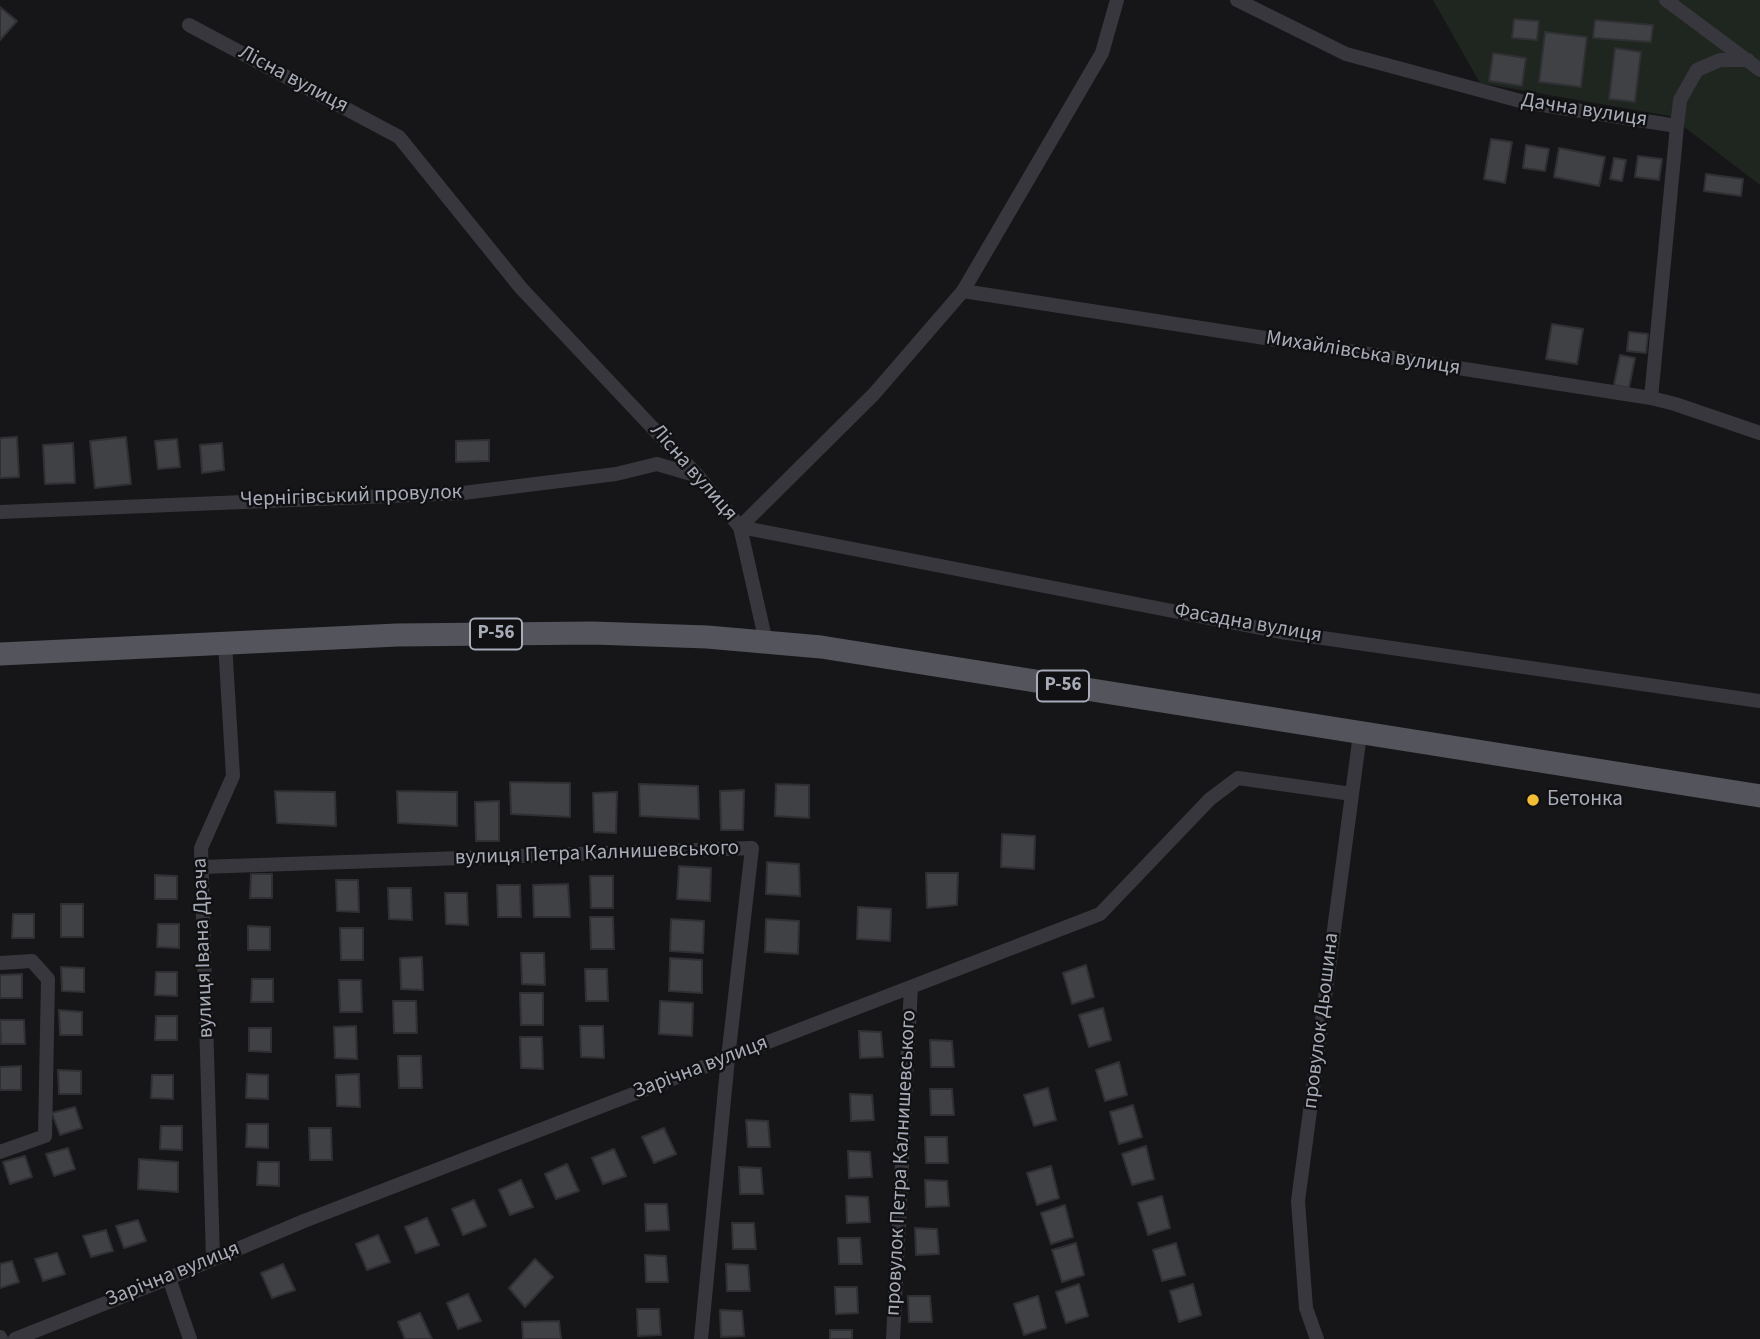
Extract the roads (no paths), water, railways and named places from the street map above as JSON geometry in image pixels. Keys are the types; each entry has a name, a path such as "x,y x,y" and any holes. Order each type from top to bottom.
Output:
{"main road":[{"name":"Р-56","path":"0,654 397,635 593,633 707,637 821,647 1760,796"},
{"name":"Р-56","path":"1719,789 1760,789"}],"street":[{"name":"Лісна вулиця","path":"189,24 399,137 521,288 698,476 740,527 874,394 963,291 1102,53 1118,0"},
{"name":"Дачна вулиця","path":"1237,0 1346,54 1524,102 1677,126 1651,398"},
{"path":"1666,0 1760,70"},
{"path":"1677,126 1680,100 1697,70 1720,61 1748,60"},
{"name":"Михайлівська вулиця","path":"963,291 1651,398 1760,433"},
{"name":"Чернігівський провулок","path":"0,512 463,493 616,474 657,464 698,476"},
{"path":"740,527 766,642"},
{"name":"Фасадна вулиця","path":"740,527 1281,632 1760,701"},
{"name":"вулиця Івана Драча","path":"214,1259 201,848 233,776 225,643"},
{"name":"провулок Дьошина","path":"1317,1339 1306,1308 1298,1200 1360,734"},
{"name":"Зарічна вулиця","path":"15,1339 304,1221 1100,914 1210,799 1238,778 1352,794"},
{"name":"вулиця Петра Калнишевського","path":"201,867 752,849 728,1058 701,1339"},
{"path":"0,963 32,961 48,979 45,1136 0,1152"},
{"name":"провулок Петра Калнишевського","path":"893,1339 911,987"},
{"path":"169,1278 190,1339"}],"place":[{"name":"Бетонка","path":"1533,800"}]}
